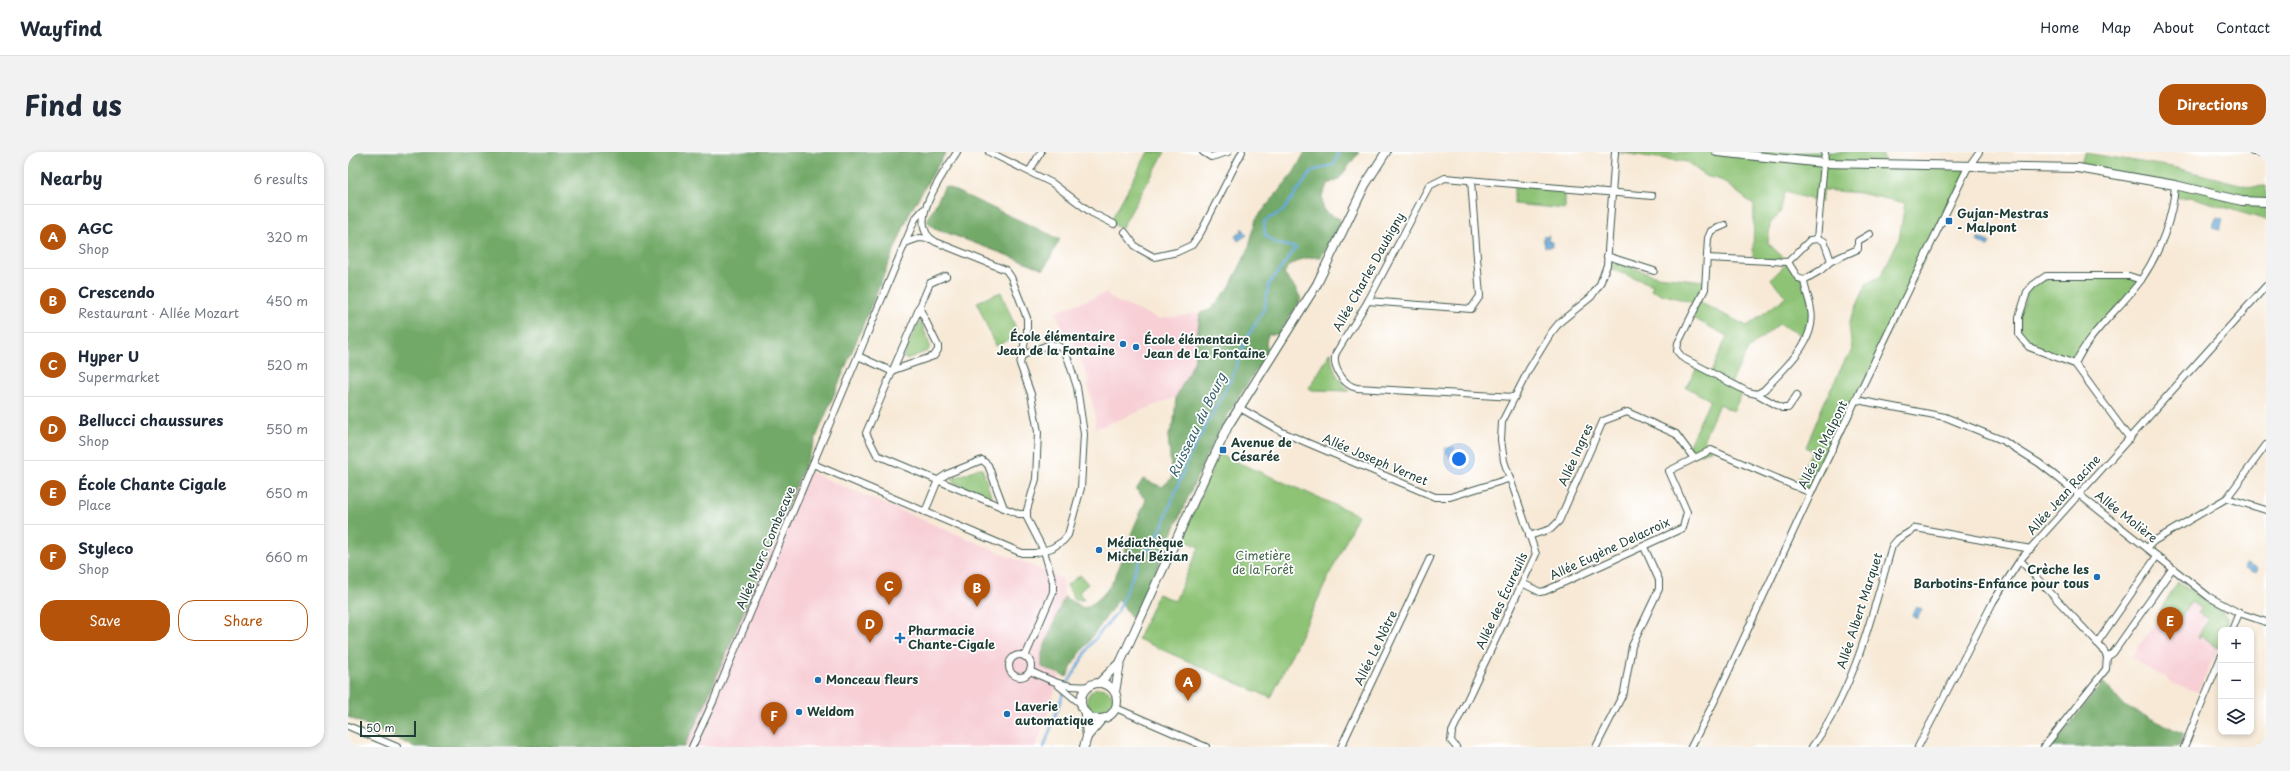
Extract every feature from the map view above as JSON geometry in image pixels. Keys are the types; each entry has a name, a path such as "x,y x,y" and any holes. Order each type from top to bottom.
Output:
{"street":[{"name":"Allée Marc Combecave","path":"692,747 713,702 904,243 915,219 924,209 956,152"},
{"path":"989,152 1030,170 1052,183 1092,213 1114,224"},
{"path":"1030,170 1042,152"},
{"path":"1203,152 1211,157 1228,152"},
{"path":"1125,232 1136,247 1154,256 1177,252 1192,245 1201,232 1241,152"},
{"path":"1375,167 1379,152"},
{"path":"1115,692 1120,663 1219,443 1238,407 1317,284 1375,167 1386,152"},
{"name":"Allée des Écureuils","path":"1456,747 1451,741 1452,732 1524,584 1536,554 1508,478 1501,446 1501,426 1514,397 1556,327 1591,296 1598,288 1604,275 1607,256 1615,152"},
{"path":"1717,152 1824,163 2078,168 2175,185 2242,201 2266,202"},
{"path":"1817,239 1825,152"},
{"path":"2253,152 2266,153"},
{"name":"Allée de Malpont","path":"1691,747 1723,684 1811,493 1970,165 1978,154"},
{"name":"Allée Charles Daubigny","path":"1514,397 1351,387 1344,381 1334,358 1368,301 1429,186 1445,178 1612,193"},
{"path":"1368,301 1471,309 1480,296 1471,181"},
{"path":"2075,364 2082,348 2141,280 2163,242 2175,185"},
{"path":"1612,193 1652,196"},
{"name":"Allée Marc Combecave","path":"924,209 922,227 930,239"},
{"path":"1725,226 1712,231 1708,238 1705,289 1678,343 1677,351 1682,358 1748,392 1757,394 1782,408 1788,408 1797,395"},
{"path":"1788,262 1798,278 1804,280 1821,270 1831,261 1858,249 1858,241 1870,234"},
{"path":"904,243 919,238 930,239 996,264 1010,273 1028,323 1020,364 1031,394 1038,432 1036,479 1027,514 1044,551 1053,582 1053,592 1026,657"},
{"path":"1707,258 1788,262 1810,240 1817,239 1824,241 1831,261"},
{"path":"1607,256 1654,271"},
{"path":"946,276 930,283 891,371 866,433 877,456 1018,514 1027,514"},
{"path":"2130,439 2075,364 2029,347 2019,335 2019,317 2027,292 2033,285 2046,276 2129,276 2141,280"},
{"path":"1757,394 1764,390 1805,343 1812,327 1812,310 1805,291 1804,280"},
{"name":"Allée Jean Racine","path":"1918,747 1993,602 2020,560 2266,286"},
{"path":"858,356 891,371 937,353 938,346 919,307"},
{"path":"813,464 1022,553 1030,554 1044,551 1058,545 1066,538 1075,516 1084,468 1084,424 1074,376 1064,350 1058,346 1050,344 1021,356"},
{"name":"Allée Molière","path":"1857,400 1902,408 1960,422 2002,440 2039,462 2209,597 2239,614 2266,622"},
{"name":"Allée Joseph Vernet","path":"1238,407 1282,432 1435,497 1450,497 1508,478"},
{"name":"Allée Ingres","path":"1529,536 1551,529 1559,521 1603,421 1627,412 1676,434 1693,457"},
{"path":"2148,548 2154,541 2227,498 2266,445"},
{"name":"Allée Eugène Delacroix","path":"1524,584 1540,592 1545,591 1683,528 1687,512 1669,471 1693,457 1711,450 1811,493"},
{"path":"925,512 938,480 947,474 982,460 988,465 1004,508"},
{"path":"2227,498 2266,510"},
{"name":"Allée Albert Marquet","path":"1812,747 1835,709 1859,658 1892,546 1898,539 1916,528 2031,548"},
{"path":"1596,747 1624,692 1632,646 1659,589 1658,580 1644,547"},
{"path":"2097,643 2158,556"},
{"name":"Allée Le Nôtre","path":"1341,747 1430,558"},
{"path":"2020,560 2097,643 2107,657 2106,670 2044,747"},
{"path":"2107,657 2113,653 2172,568"},
{"path":"2233,627 2239,614"},
{"path":"1014,656 1026,657 1030,661 1030,670 1026,676 1020,677 1013,675 1009,669 1009,662 1014,656"},
{"path":"1056,683 1075,688 1099,683 1120,663"},
{"path":"2184,747 2219,663"},
{"path":"1030,670 1056,683 1081,704 1085,714 1087,737 1084,747"},
{"path":"1085,714 1095,720 1101,720 1110,716 1116,708 1117,698 1115,692 1108,685 1099,683"},
{"path":"1081,704 1082,694 1089,686"},
{"path":"1116,708 1206,747"},
{"path":"1087,737 1101,720"},
{"path":"348,726 397,747"},
{"path":"2263,747 2266,744"}],"shaded area":[{"name":"École élémentaire Jean de La Fontaine","path":"1106,293 1116,301 1159,319 1200,313 1191,391 1095,429 1095,414 1087,384 1090,383 1069,331 1066,333 1055,312"},
{"path":"804,470 1063,579 1064,597 1042,653 1042,667 1060,676 1036,747 684,747 703,709"},
{"path":"2178,582 2224,613 2228,620 2226,627 2218,627 2218,648 2198,692 2169,682 2166,677 2153,672 2131,657 2162,613 2160,610"}],"green space":[{"path":"348,152 946,152 910,212 703,709 684,747 415,747 348,717"},
{"path":"1148,152 1165,152 1121,229 1110,222"},
{"path":"1305,152 1359,152 1339,179 1328,184 1322,196 1323,208 1328,214 1340,219 1339,227 1321,257 1295,262 1290,265 1284,274 1296,289 1301,299 1278,335 1269,334 1266,343 1268,352 1234,404 1208,452 1140,607 1131,618 1119,599 1074,662 1067,677 1042,667 1042,653 1064,597 1084,608 1095,602 1103,594 1116,576 1146,500 1136,490 1143,479 1162,487 1172,478 1168,437 1174,422 1176,397 1194,362 1200,313 1210,310 1229,288 1248,250 1256,219 1294,172"},
{"path":"1615,152 1882,152 1885,165 1970,165 1811,493 1795,486 1812,451 1806,447 1824,403 1846,358 1852,352 1849,323 1867,283 1881,276 1899,239 1905,203 1860,193 1823,190 1821,202 1785,192 1780,213 1770,224 1768,243 1788,262 1791,269 1804,280 1811,310 1807,338 1779,324 1748,349 1731,383 1744,390 1733,411 1719,404 1704,439 1711,450 1693,457 1687,449 1710,400 1686,387 1698,366 1711,373 1727,336 1691,317 1697,305 1651,290 1653,285 1608,268 1610,260 1657,276 1706,281 1699,302 1747,326 1786,297 1771,279 1787,263 1753,261 1754,205 1721,180 1705,176 1687,162"},
{"path":"2085,153 2172,167 2252,187 2266,186 2266,220 2191,197 2179,198 2175,195 2175,185 2078,168"},
{"path":"1514,185 1565,189 1565,209 1514,204"},
{"path":"945,186 1060,239 1044,269 934,228 927,221"},
{"path":"2046,276 2129,276 2141,280 2083,348 2075,364 2029,347 2019,335 2019,317 2027,292"},
{"path":"1001,292 1019,336 995,346 977,302"},
{"path":"919,322 922,324 930,346 928,351 906,359 903,357"},
{"path":"1331,352 1336,373 1341,382 1349,391 1312,390 1309,388"},
{"name":"Cimetière de la Forêt","path":"1219,454 1358,515 1271,698 1138,639 1158,594 1175,601 1199,547 1182,539"},
{"path":"982,468 992,499 953,482 952,479"},
{"path":"1080,575 1088,584 1079,592 1084,600 1075,600 1067,585"},
{"path":"2178,582 2224,613 2228,620 2226,627 2218,627 2218,648 2201,635 2199,638 2197,637 2209,619 2198,613 2201,609 2191,602 2178,622 2160,610"},
{"path":"2103,682 2124,706 2184,734 2178,747 2052,747"},
{"path":"1100,688 1109,692 1113,701 1109,710 1100,714 1091,710 1087,701 1091,692"}],"water":[{"path":"2217,217 2223,219 2220,229 2212,227"},
{"path":"1241,229 1243,229 1247,235 1238,241 1235,236 1242,232"},
{"path":"1549,236 1548,241 1552,242 1552,247 1545,247 1543,237"},
{"path":"1979,237 1990,243 1987,247 1977,241"},
{"path":"1454,447 1455,456 1449,457 1449,453 1446,453 1445,448"},
{"path":"2246,563 2257,568 2255,573 2244,568"},
{"path":"1916,606 1922,609 1917,619 1912,616"}],"waterway":[{"name":"Ruisseau du Bourg","path":"1067,685 1090,645 1118,611 1140,558 1152,546 1163,524 1189,457 1233,375 1246,340 1264,309 1269,284 1296,248 1275,243 1265,235 1264,221 1283,211 1312,171 1335,164 1339,152"},
{"name":"Ruisseau du Bourg","path":"1044,747 1064,691"}],"place":[{"name":"Gujan-Mestras - Malpont","path":"1949,221"},
{"name":"École élémentaire Jean de la Fontaine","path":"1123,344"},
{"name":"École élémentaire Jean de La Fontaine","path":"1136,347"},
{"name":"Avenue de Césarée","path":"1223,450"},
{"name":"Médiathèque Michel Bézian","path":"1099,550"},
{"name":"Crèche les Barbotins-Enfance pour tous","path":"2097,577"},
{"name":"Hyper U","path":"889,605"},
{"name":"Crescendo","path":"977,607"},
{"name":"Pharmacie Chante-Cigale","path":"900,638"},
{"name":"École Chante Cigale","path":"2170,640"},
{"name":"Bellucci chaussures","path":"870,643"},
{"name":"Monceau fleurs","path":"818,680"},
{"name":"AGC","path":"1188,701"},
{"name":"Weldom","path":"799,712"},
{"name":"Laverie automatique","path":"1007,714"},
{"name":"Styleco","path":"774,735"}]}
